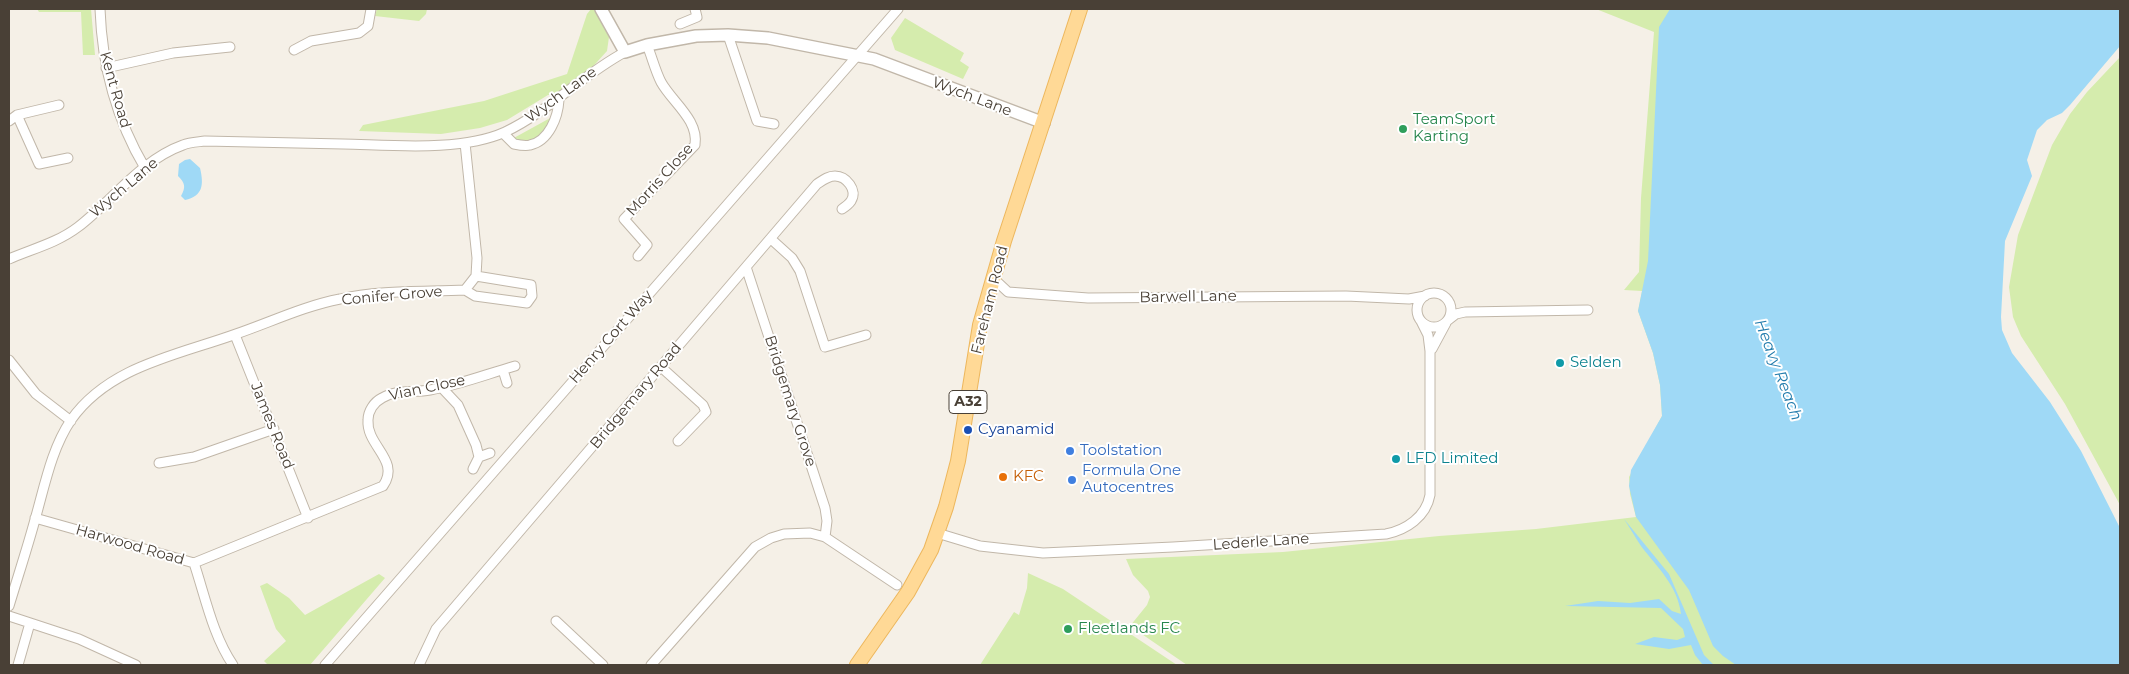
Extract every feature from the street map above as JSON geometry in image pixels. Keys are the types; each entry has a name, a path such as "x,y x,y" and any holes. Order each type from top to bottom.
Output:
{"main road":[{"name":"Fareham Road","path":"858,665 908,592 931,550 948,503 958,461 980,325 993,278 1080,9"}],"street":[{"name":"Kent Road","path":"100,9 106,68 129,139 145,168"},
{"path":"294,50 311,41 359,33 368,26 371,9"},
{"path":"602,9 625,52"},
{"path":"680,24 697,17 694,9"},
{"name":"Henry Cort Way","path":"325,665 898,9"},
{"path":"728,35 750,107 757,121 774,124"},
{"name":"Wych Lane","path":"9,259 59,240 78,227 145,168 162,155 183,145 205,141 424,146 465,143 504,133 533,117 558,100 601,65 625,52 682,37 728,35 768,38 857,55 890,65 1044,124"},
{"name":"Morris Close","path":"638,256 647,246 624,219 695,145 697,135 691,123 662,83 647,45"},
{"path":"106,68 173,53 230,47"},
{"path":"504,133 514,144 529,146 539,141 555,122 558,100"},
{"path":"9,121 17,115 58,105"},
{"path":"17,115 39,164 68,158"},
{"path":"465,143 477,258 476,276"},
{"name":"Bridgemary Road","path":"419,665 436,629 817,184 826,178 834,176 842,177 848,182 853,195 851,201 842,209"},
{"path":"771,239 792,258 800,271 826,347 866,335"},
{"name":"Bridgemary Grove","path":"746,267 825,508 827,520 824,537"},
{"name":"Conifer Grove","path":"9,606 53,458 71,421 86,402 107,385 127,373 302,309 341,298 465,290 474,296 527,303 532,296 531,285 476,276 465,290"},
{"name":"Barwell Lane","path":"993,278 1008,292 1088,298 1346,296 1413,299 1425,296"},
{"path":"1471,312 1455,308 1443,296 1436,294 1425,296 1418,305 1420,319 1433,327 1447,321 1456,314 1471,312 1588,310"},
{"name":"Barwell Lane","path":"1389,298 1400,300 1410,306 1420,319"},
{"path":"1447,321 1451,310 1448,301"},
{"name":"Lederle Lane","path":"937,533 980,546 1043,553 1277,542 1386,534 1397,531 1413,522 1422,514 1430,495 1430,356 1428,335 1420,319"},
{"name":"Lederle Lane","path":"1430,356 1435,340 1447,321"},
{"name":"James Road","path":"235,335 308,518"},
{"path":"9,360 36,394 71,421"},
{"name":"Vian Close","path":"308,518 378,489 388,478 388,466 369,430 368,420 373,405 380,399 391,394 442,388 515,366"},
{"path":"661,367 703,405 706,412 678,441"},
{"path":"504,370 507,383"},
{"path":"442,388 458,405 479,457"},
{"path":"159,463 194,457 274,429"},
{"path":"473,469 479,457 490,453"},
{"name":"Harwood Road","path":"36,518 194,563 308,518"},
{"path":"650,665 760,544 771,538 796,532 824,537 898,585"},
{"path":"194,563 225,654 233,665"},
{"path":"9,616 93,645 136,665"},
{"path":"556,621 603,665"},
{"path":"18,665 30,623"}],"green space":[{"path":"37,9 91,9 95,55 83,55 81,12 39,12"},
{"path":"377,9 427,9 426,14 419,21 375,16"},
{"path":"591,9 594,9 609,37 607,51 587,73 559,95 548,95 507,120 480,128 441,134 359,131 363,125 484,101 567,74 587,14"},
{"path":"1596,9 1787,9 1883,665 1187,665 1130,626 1147,605 1150,597 1148,591 1133,575 1126,559 1283,552 1439,536 1536,529 1636,517 1630,494 1629,477 1662,416 1660,385 1653,353 1638,311 1642,291 1624,290 1639,272 1641,198 1654,32"},
{"path":"905,18 964,53 960,61 969,67 963,79 895,50 891,38"},
{"path":"2120,57 2120,505 2065,404 2021,336 2013,317 2009,287 2018,235 2052,145 2070,114 2087,92"},
{"path":"552,117 549,129 529,144 512,139"},
{"path":"1028,573 1063,589 1177,665 980,665 1014,612 1019,615 1027,588"},
{"path":"379,574 385,578 310,665 268,665 264,661 286,641 276,629 260,586 267,583 289,598 305,615"}],"water":[{"name":"Heavy Reach","path":"1670,9 2120,9 2120,46 2070,105 2062,113 2047,120 2037,130 2027,160 2032,176 2005,241 2001,317 2002,330 2012,353 2050,402 2081,451 2120,528 2120,665 1736,665 1713,646 1689,590 1636,517 1629,486 1631,470 1662,416 1660,385 1653,353 1638,311 1648,261 1659,27"},
{"path":"190,159 200,168 202,185 196,196 185,200 181,196 184,185 178,176 179,164"},
{"path":"1624,519 1669,574 1704,655 1714,665 1703,665 1695,655 1691,645 1669,649 1635,644 1654,637 1677,640 1685,637 1683,629 1661,608 1565,606 1598,601 1630,603 1659,599 1672,611 1681,614 1676,595 1671,586 1641,546"}],"place":[{"name":"TeamSport Karting","path":"1403,129"},
{"name":"Selden","path":"1560,363"},
{"name":"Cyanamid","path":"968,430"},
{"name":"Toolstation","path":"1070,451"},
{"name":"LFD Limited","path":"1396,459"},
{"name":"KFC","path":"1003,477"},
{"name":"Formula One Autocentres","path":"1072,480"},
{"name":"Fleetlands FC","path":"1068,629"}]}
